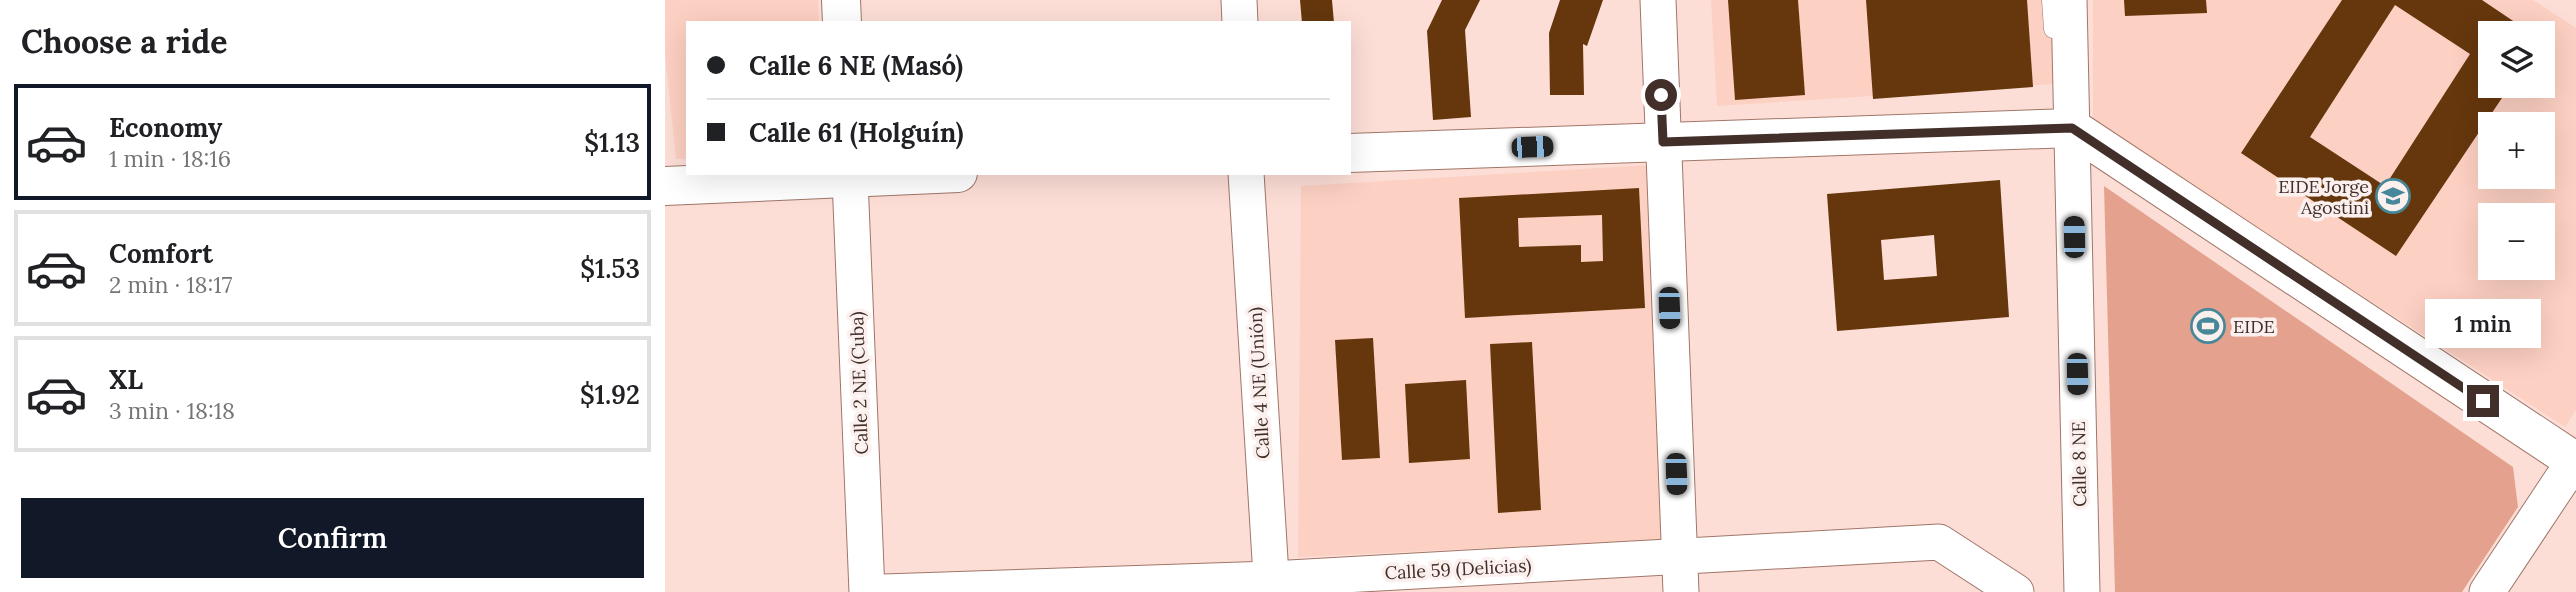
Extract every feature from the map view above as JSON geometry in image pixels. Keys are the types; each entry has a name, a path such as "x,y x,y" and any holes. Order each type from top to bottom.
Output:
{"street":[{"path":"841,0 842,21"},
{"path":"1239,0 1240,21"},
{"path":"1658,0 1681,592"},
{"name":"Calle 8 NE","path":"2069,0 2083,592"},
{"path":"1351,153 2072,128 2575,461 2487,592"},
{"path":"665,186 886,175"},
{"name":"Calle 4 NE (Unión)","path":"1246,175 1271,586"},
{"name":"Calle 2 NE (Cuba)","path":"850,176 867,592"},
{"name":"Calle 59 (Delicias)","path":"884,592 1271,586 1679,556 1939,542 2016,592"}],"lane":[{"path":"2051,0 2053,34 2069,46"}],"shaded area":[{"path":"665,0 818,0 819,21 686,21 686,159 676,159 665,54"},
{"path":"1711,0 2051,0 2056,84 1717,106"},
{"name":"EIDE Jorge Agostini","path":"2093,0 2533,0 2576,28 2576,410 2565,427 2093,121"},
{"path":"1650,165 1661,540 1298,557 1301,186"},
{"name":"EIDE","path":"2104,186 2513,467 2518,507 2462,592 2115,592"}],"building":[{"path":"1300,0 1332,0 1334,21 1302,21"},
{"path":"1442,0 1480,0 1465,30 1471,117 1433,120 1427,31"},
{"path":"1560,0 1603,0 1587,46 1583,44 1584,95 1550,95 1549,33"},
{"path":"1728,0 1798,0 1805,95 1735,100"},
{"path":"1866,0 2027,0 2033,87 1873,99"},
{"path":"2124,0 2206,0 2207,13 2125,16"},
{"path":"2342,0 2482,0 2513,21 2478,21 2478,98 2502,98 2493,112 2478,112 2478,134 2396,256 2241,153","holes":["2395,5 2470,54 2385,186 2310,137"]},
{"path":"2000,180 2009,317 1837,331 1827,194","holes":["1934,235 1937,276 1884,280 1881,240"]},
{"path":"1639,188 1645,308 1465,318 1459,198","holes":["1602,215 1603,261 1581,262 1581,245 1519,247 1518,218"]},
{"path":"1373,338 1380,458 1342,460 1335,340"},
{"path":"1532,342 1541,510 1498,513 1490,344"},
{"path":"1466,380 1470,459 1409,463 1405,384"}],"place":[{"name":"EIDE Jorge Agostini","path":"2393,196"},
{"name":"EIDE","path":"2208,326"}],"route":[{"path":"1661,95 1663,142 2072,128 2483,401"}]}
